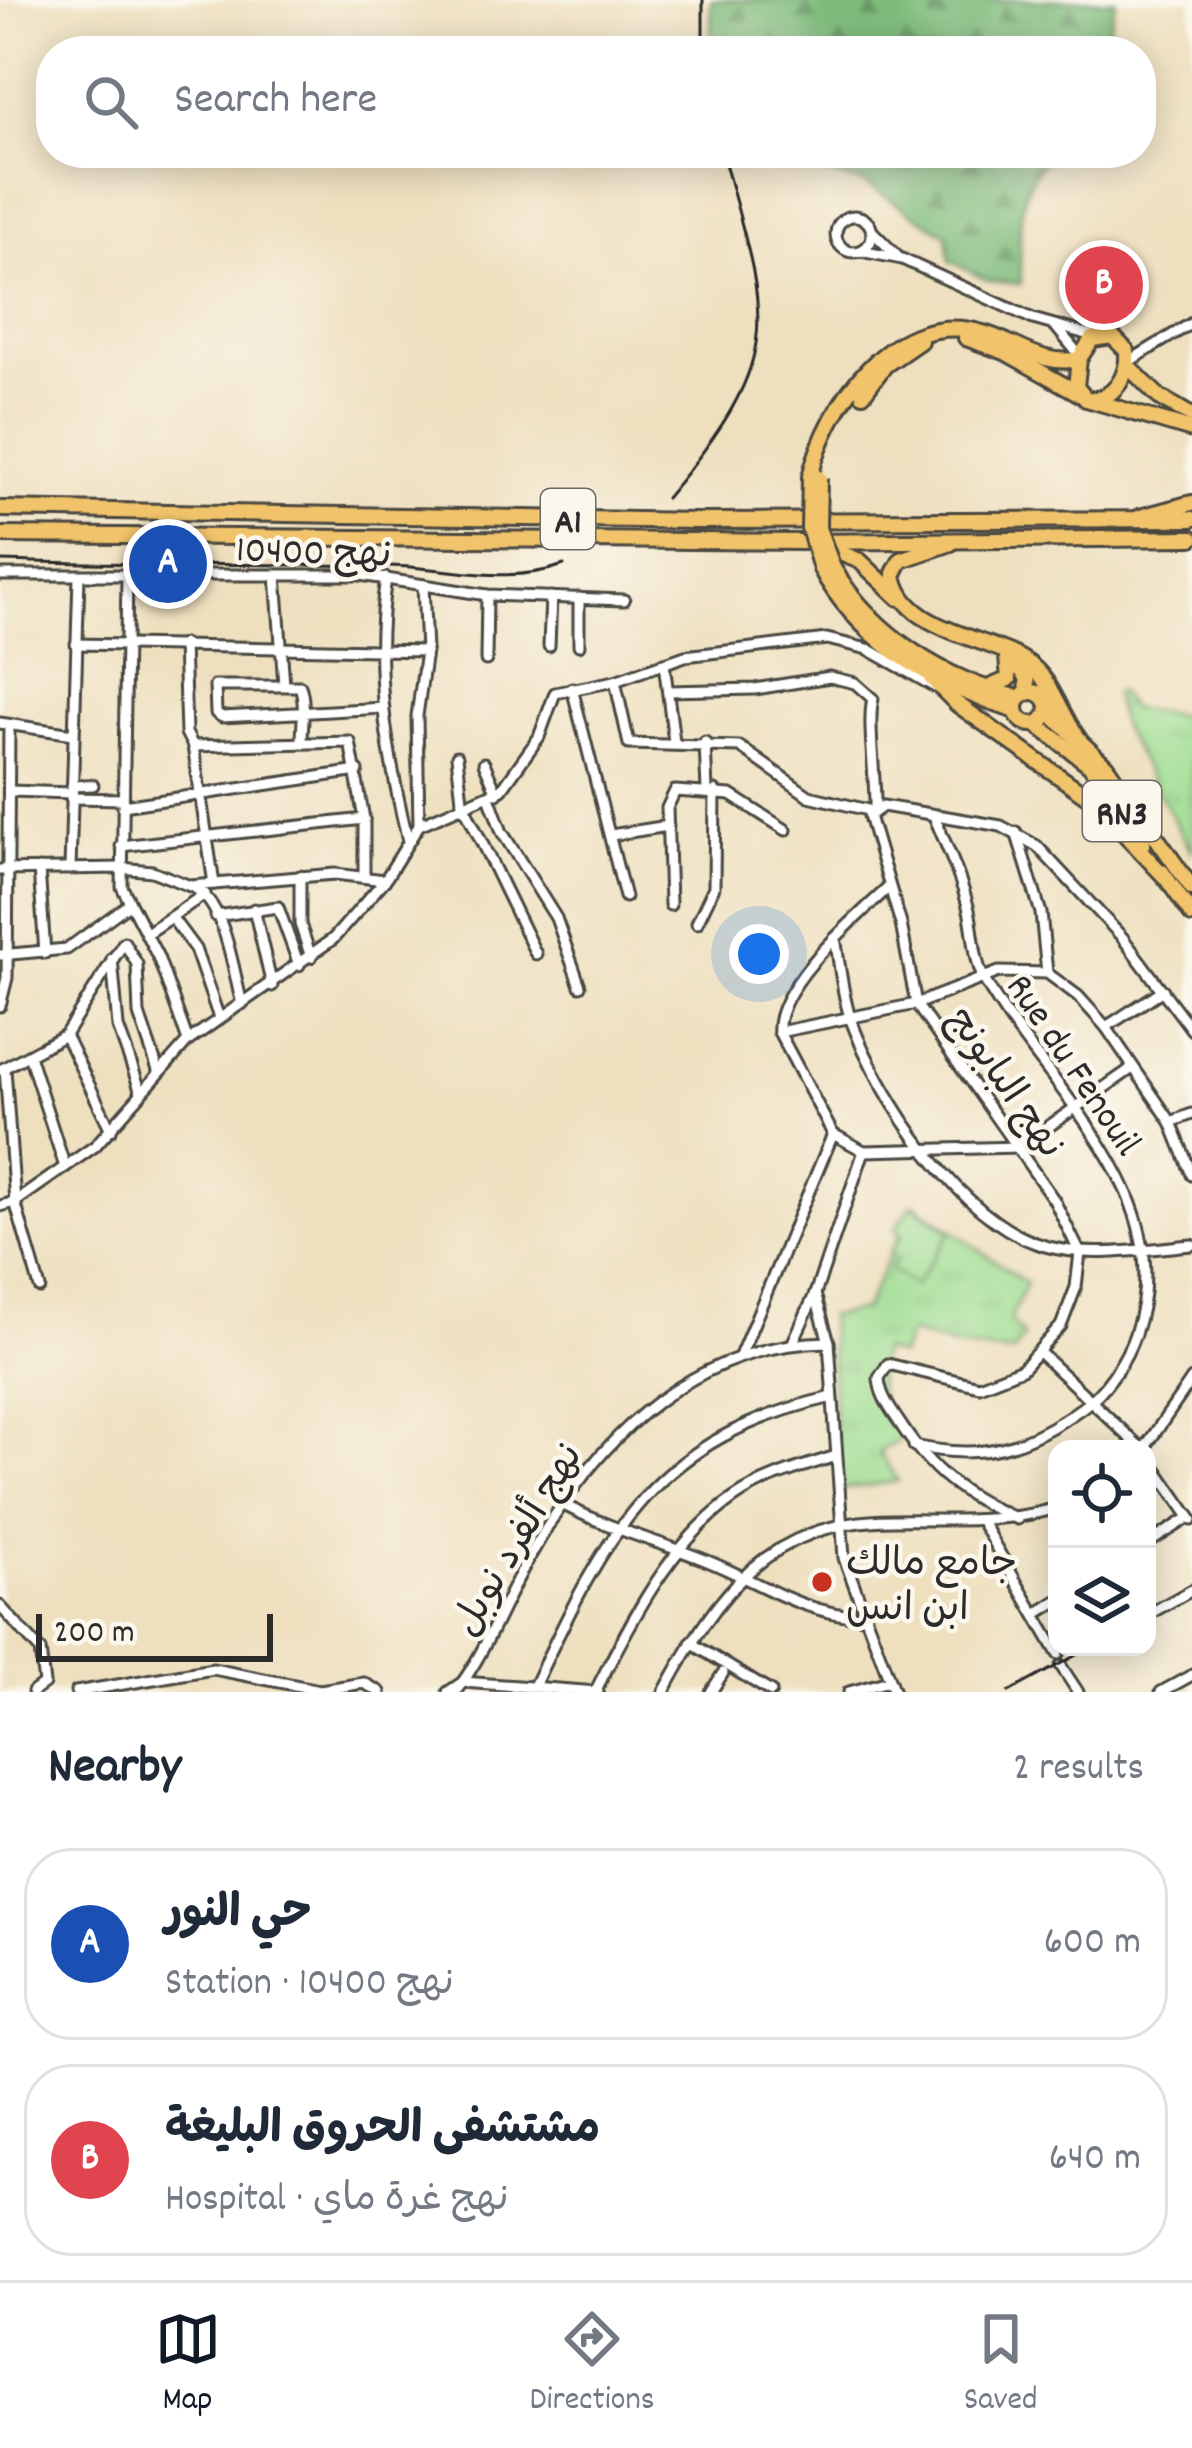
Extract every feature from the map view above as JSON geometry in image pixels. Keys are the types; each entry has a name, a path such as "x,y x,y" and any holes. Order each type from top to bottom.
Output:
{"highway":[{"path":"1165,877 1094,801 936,685 866,626 827,568 808,528 825,436 864,374 908,337 959,328 986,334 1044,359 1080,357 1097,337 1117,339 1152,392 1192,416"},
{"path":"814,477 872,380 921,341 954,337 980,342 1085,398 1192,430"},
{"path":"1080,357 1085,398"},
{"path":"1085,398 1113,391 1127,359"},
{"path":"1137,520 1151,510 1192,503"},
{"name":"A1","path":"0,509 697,521 1192,519"},
{"name":"A1","path":"0,535 802,542 1192,538"},
{"path":"959,539 901,560 894,573 898,588 949,634 1000,647 1035,668 1078,739"},
{"path":"802,542 860,561 946,640 1007,657 1024,672 1021,701"},
{"path":"827,568 888,632 942,670 1021,701"},
{"path":"983,689 1009,680 1007,657"},
{"path":"936,685 1021,701"},
{"name":"RN3","path":"1192,889 1106,766 1048,711 1041,695 1021,701 1025,723 1036,724 1090,765 1192,915"},
{"path":"1036,724 1048,711"}],"street":[{"path":"902,259 861,217 839,224 840,245 902,259 1056,327 1097,337"},
{"path":"860,251 870,244 872,231"},
{"path":"1127,359 1188,326"},
{"path":"1056,327 1080,357"},
{"name":"نهج 10400","path":"0,574 386,578 487,596 624,600"},
{"path":"276,575 285,644 284,685"},
{"path":"70,869 79,576"},
{"path":"128,578 121,868 129,904 148,933 188,1041"},
{"path":"386,578 379,648 388,762 408,841"},
{"path":"419,825 417,716 426,650 423,585"},
{"path":"486,660 487,596"},
{"path":"550,646 551,597"},
{"path":"579,598 579,645"},
{"path":"0,1206 14,1202 111,1130 158,1070 188,1041 311,957 386,880 419,825 494,796 539,736 552,697 664,663 838,640 868,649 936,685"},
{"path":"76,644 426,650"},
{"path":"183,644 186,734 193,746 214,884"},
{"path":"664,663 674,742"},
{"name":"نهج البابونج","path":"668,691 755,688 819,678 855,683 873,699 874,810 868,822 889,887 916,1004 1054,1200 1080,1253"},
{"path":"614,681 624,740 705,742 754,753 808,796 1016,831 1122,937 1192,1030"},
{"path":"302,742 302,712 302,687 216,685 219,717 302,712 384,708"},
{"path":"572,688 625,897"},
{"path":"0,1006 7,798 4,724 74,734"},
{"path":"193,746 350,742 364,819 364,875"},
{"path":"697,922 714,887 705,742"},
{"path":"457,756 464,808 536,955"},
{"path":"484,763 502,832 546,898 580,986"},
{"path":"72,792 123,802 202,797 358,771"},
{"path":"7,798 72,792 93,785"},
{"path":"670,905 668,801 675,791 711,791 744,802 785,830"},
{"name":"Rue du Fenouil","path":"934,816 965,897 982,977 1112,1164 1148,1248 1145,1300 1132,1343 1092,1401"},
{"path":"121,846 364,819"},
{"path":"610,835 668,826"},
{"path":"1016,831 1040,913 1047,973"},
{"path":"480,841 502,832"},
{"path":"1025,855 1036,846"},
{"path":"5,870 121,868 160,874 205,894 242,1004"},
{"path":"39,869 44,953"},
{"path":"190,886 300,876 364,875 386,880"},
{"path":"300,876 300,924 311,957"},
{"path":"239,882 272,986"},
{"path":"889,887 835,938 784,1002 779,1032 833,1134 864,1150 1019,1147 1132,1070"},
{"path":"148,933 205,894"},
{"path":"3,954 68,949 129,904"},
{"path":"216,916 280,908 299,965"},
{"path":"172,918 195,949 219,1018"},
{"path":"835,938 851,1020 922,1150 992,1219 1040,1245 1080,1253 1192,1245"},
{"path":"40,1288 14,1202 2,1070 65,1035 119,946 126,943 136,960 139,1014 158,1070"},
{"path":"112,958 118,1027 141,1092"},
{"path":"779,1032 916,1004 982,977 1014,970 1047,973 1078,996 1106,1028 1171,1122 1192,1175"},
{"path":"1106,1028 1162,990"},
{"path":"65,1035 111,1130"},
{"path":"29,1055 65,1167"},
{"path":"1171,1122 1192,1114"},
{"path":"740,1356 833,1134"},
{"path":"793,1342 815,1294 864,1150"},
{"path":"1017,1519 964,1495 936,1473 881,1392 884,1367 897,1365 979,1386 1006,1378 1041,1354 1070,1307 1080,1253"},
{"path":"815,1294 829,1342 844,1558 892,1687 849,1692"},
{"name":"نهج ألفرد نوبل","path":"463,1682 525,1565 564,1504 610,1441 640,1412 694,1377 740,1356 793,1342 829,1342"},
{"path":"1041,1354 1133,1440"},
{"path":"1153,1440 1188,1397 1192,1379"},
{"path":"535,1684 577,1596 618,1533 676,1462 750,1419 832,1397"},
{"path":"914,1445 968,1455 1016,1448 1092,1401"},
{"path":"452,1692 463,1682 596,1692 632,1621 681,1552 739,1495 836,1456"},
{"path":"1156,1468 1191,1519 1156,1539"},
{"path":"955,1522 964,1495"},
{"path":"564,1504 618,1533 681,1552 804,1608 864,1617"},
{"path":"664,1692 691,1642 740,1578 787,1546 838,1521 982,1522 1048,1510"},
{"path":"982,1522 1048,1636"},
{"path":"1156,1610 1192,1590"},
{"path":"0,1606 40,1650 42,1690"},
{"path":"1036,1614 1048,1606"},
{"path":"691,1642 771,1692"},
{"path":"1061,1666 1078,1692"},
{"path":"76,1692 213,1670 320,1691 364,1683 380,1692"},
{"path":"710,1692 723,1673"},
{"path":"1161,1692 1192,1676"}],"green space":[{"path":"711,0 1116,0 1107,36 711,36"},
{"path":"800,168 1039,168 1022,209 1021,284 989,281 950,261 947,235 864,183"},
{"path":"1119,692 1130,708 1192,717 1192,852 1121,726 1114,693"},
{"path":"914,1203 1026,1283 1010,1321 1024,1337 1013,1353 960,1348 909,1333 900,1356 882,1350 877,1375 880,1396 903,1438 879,1452 898,1481 839,1490 829,1316 864,1310"},
{"path":"912,1205 951,1232 914,1286 890,1269 897,1259 889,1253 902,1235 895,1229"}],"tram line":[{"path":"703,0 703,36"},
{"path":"666,498 732,408 749,371 757,336 750,259 726,168"},
{"path":"0,561 390,566 499,575 564,565"},
{"path":"1009,1692 1075,1656"}],"place":[{"name":"مشتشفى الحروق البليغة","path":"1104,285"},
{"name":"حي النور","path":"168,564"},
{"name":"جامع مالك ابن انس","path":"822,1582"}]}
